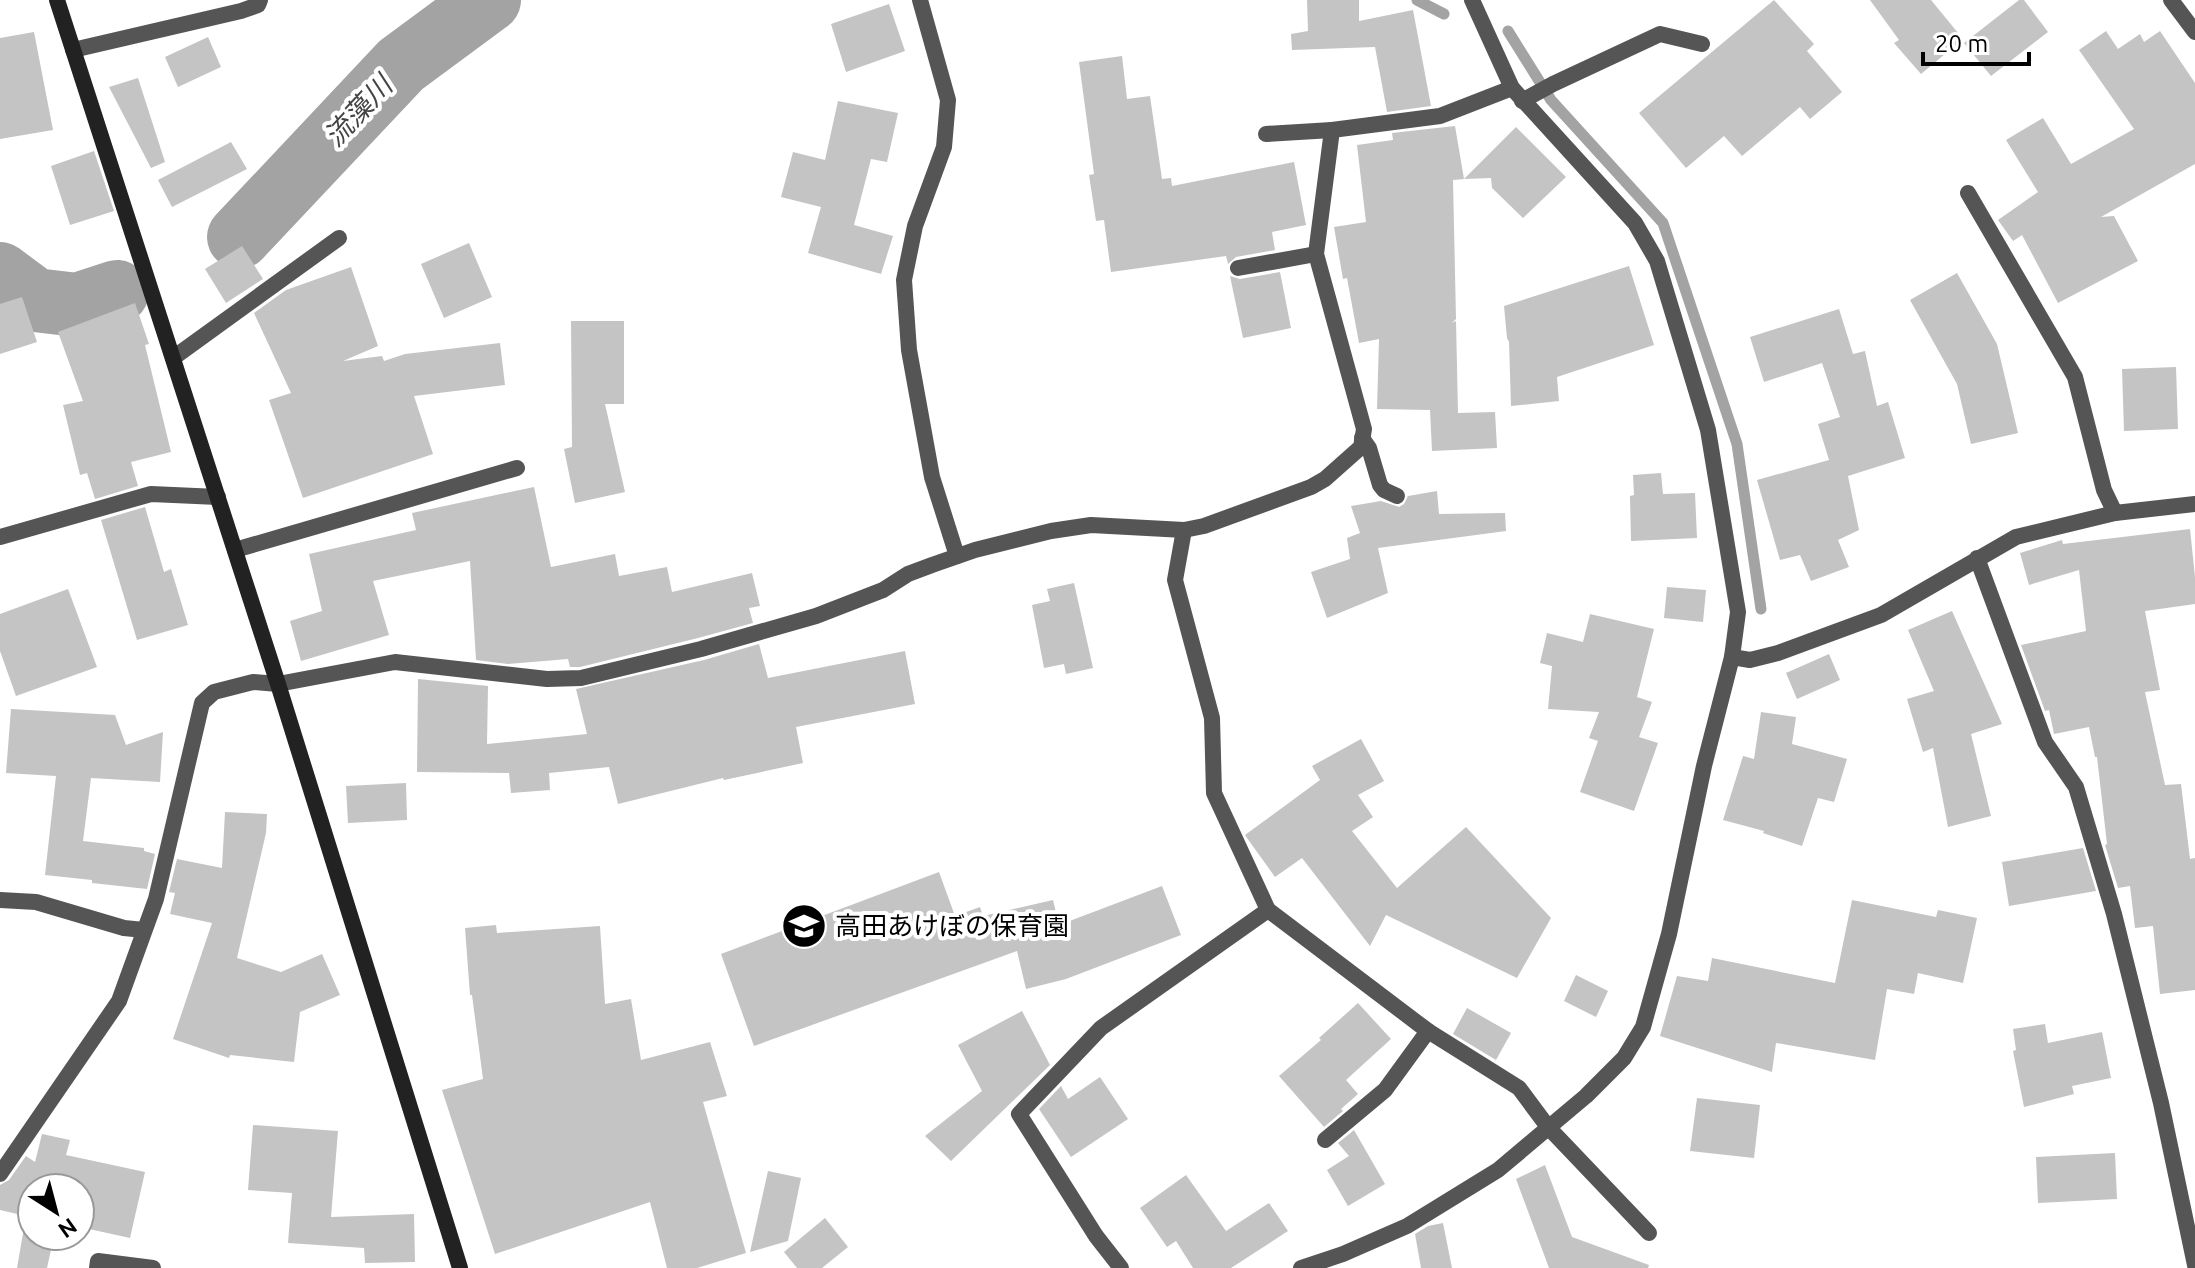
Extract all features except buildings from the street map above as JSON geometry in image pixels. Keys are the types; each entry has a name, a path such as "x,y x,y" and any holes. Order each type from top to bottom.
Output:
{"street":[{"path":"57,0 278,684 460,1268"},
{"path":"73,50 241,11 258,5 260,0"},
{"path":"920,0 948,100 944,147 915,226 904,280 909,350 932,477 957,556"},
{"path":"1301,1268 1343,1254 1407,1226 1498,1170 1586,1096 1624,1058 1643,1027 1669,934 1704,766 1732,657 1738,612 1708,430 1657,261 1635,223 1522,94 1472,0"},
{"path":"2171,0 2195,32"},
{"path":"1266,134 1332,130 1440,116 1553,84 1660,34 1702,44"},
{"path":"0,1174 119,1001 156,899 202,703 214,692 253,682 278,684 395,662 547,679 581,678 701,649 816,616 883,590 908,574 975,550 1091,525 1184,530 1204,526 1311,487 1336,471 1361,447 1364,429 1316,254 1332,130"},
{"path":"1968,193 2075,377 2104,490 2115,513"},
{"path":"173,358 339,238"},
{"path":"1238,268 1316,254"},
{"path":"1362,438 1369,448 1380,485 1397,496"},
{"path":"235,550 517,468"},
{"path":"0,537 151,494 218,497"},
{"path":"1732,657 1750,660 1778,653 1881,615 2016,537 2115,513 2195,504"},
{"path":"1184,530 1175,580 1212,718 1214,793 1268,910 1428,1031 1519,1088 1548,1127 1649,1233"},
{"path":"1977,558 2045,742 2076,787 2114,914 2161,1103 2195,1265"},
{"path":"0,900 36,902 124,928 144,930"},
{"path":"1121,1268 1096,1236 1019,1114 1101,1028 1268,910"},
{"path":"1325,1140 1385,1090 1428,1031"},
{"path":"97,1268 98,1261 153,1268"}],"waterway":[{"name":"流藻川","path":"239,237 401,65 489,0"},
{"path":"1417,0 1444,14"},
{"path":"1508,31 1551,100 1663,223 1737,444 1761,609"},
{"name":"流藻川","path":"0,274 35,300 77,305 117,292"}],"place":[{"name":"高田あけぼの保育園","path":"804,926"}]}
